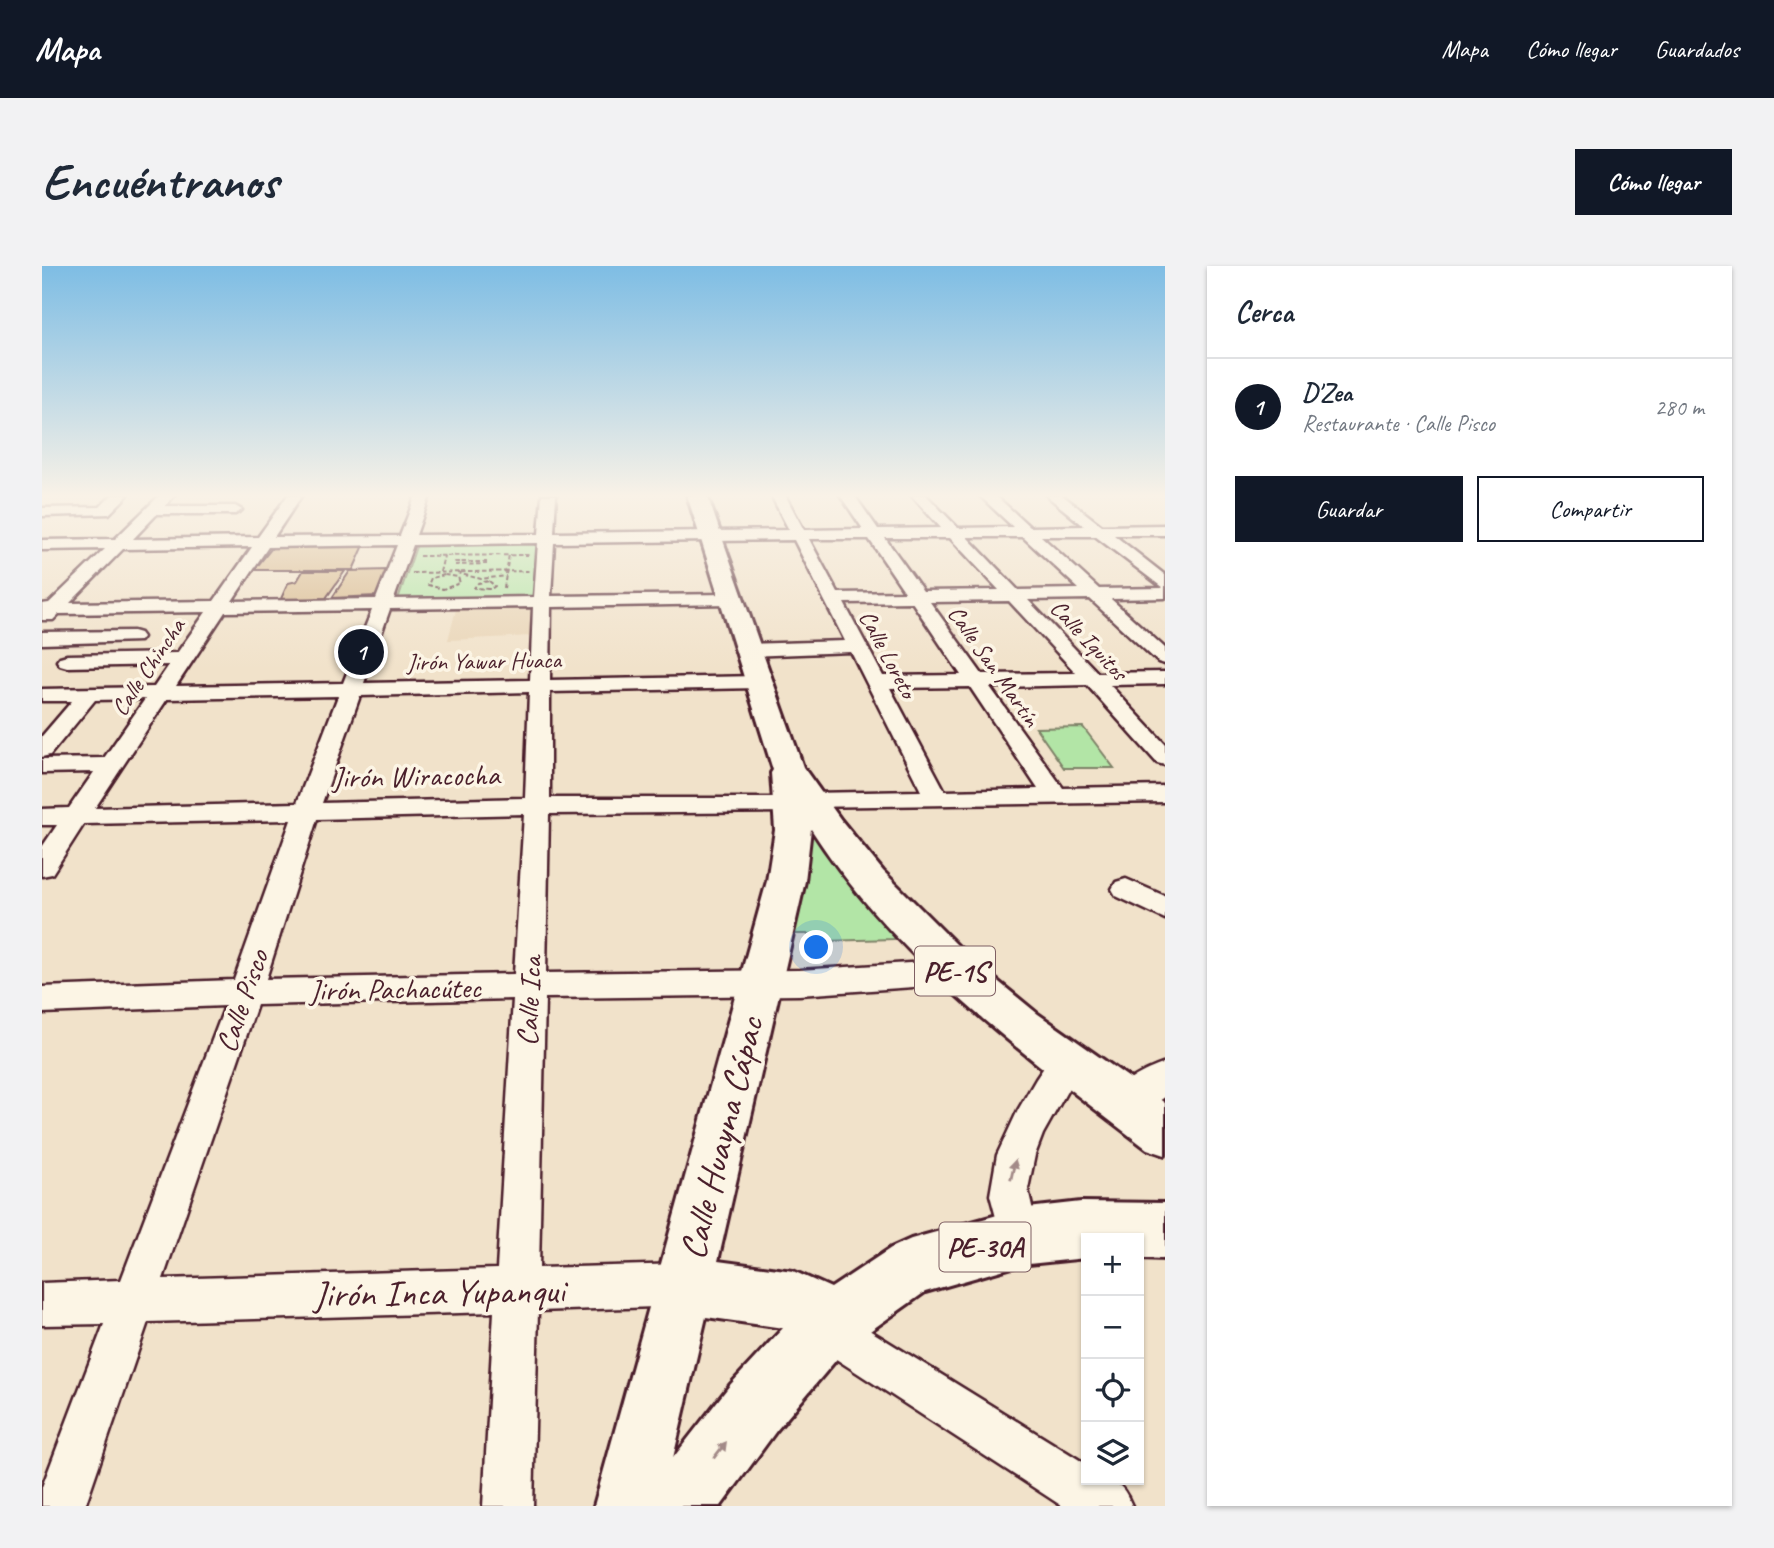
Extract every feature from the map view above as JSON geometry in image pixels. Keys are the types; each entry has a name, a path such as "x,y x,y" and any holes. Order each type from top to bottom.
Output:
{"highway":[{"name":"PE-1S","path":"715,553 796,791 869,881 957,972 1067,1060 1165,1132"},
{"name":"Calle Huayna Cápac","path":"628,1506 786,881 796,791"},
{"name":"PE-30A","path":"682,1506 707,1467 753,1408 825,1326 911,1268 1019,1237 1081,1230 1165,1231"},
{"name":"Jirón Inca Yupanqui","path":"684,1285 793,1300 811,1309 825,1326"}],"street":[{"path":"46,613 111,553"},
{"name":"Calle Chincha","path":"42,867 221,607 250,553"},
{"name":"Calle Pisco","path":"60,1506 246,992 350,690 385,604 412,553"},
{"name":"Calle Ica","path":"508,1506 541,687 542,602 538,553"},
{"name":"Calle Loreto","path":"808,553 937,798"},
{"name":"Calle San Martín","path":"884,553 1055,795"},
{"name":"Calle Iquitos","path":"974,553 1165,758"},
{"path":"1049,553 1165,658"},
{"path":"1126,553 1165,583"},
{"path":"831,598 1165,593"},
{"path":"46,613 158,607 731,599"},
{"path":"115,660 158,607"},
{"path":"42,688 89,637"},
{"path":"42,638 133,637"},
{"path":"748,650 856,646"},
{"path":"67,661 185,659"},
{"path":"875,682 1165,678"},
{"name":"Jirón Yawar Huaca","path":"42,695 759,682"},
{"path":"46,740 88,695"},
{"path":"42,766 113,765"},
{"name":"Jirón Wiracocha","path":"42,817 537,806 796,791 937,798 1165,794"},
{"path":"1126,889 1165,909"},
{"name":"Jirón Pachacútec","path":"42,1000 246,992 760,983 897,978 957,972"},
{"path":"1019,1237 1009,1191 1011,1172 1032,1120 1067,1060"},
{"path":"1125,1104 1165,1078"},
{"name":"Jirón Inca Yupanqui","path":"42,1304 135,1299 684,1285"},
{"path":"825,1326 1107,1506"}],"path":[{"path":"414,553 412,573 440,572 488,580 495,584 494,587 484,590 474,588 478,583 488,580 506,576"},
{"path":"433,553 444,556 509,553 503,595"},
{"path":"485,571 489,553"},
{"path":"460,576 460,583 448,589 428,585 431,578 453,572 532,571 537,553"},
{"path":"440,572 444,556"},
{"path":"455,562 487,563 455,565 455,562"},
{"path":"453,572 460,576"}],"shaded area":[{"path":"536,605 531,636 448,640 457,606"}],"green space":[{"path":"414,553 536,553 533,597 398,599"},
{"path":"1083,727 1114,768 1064,768 1036,728"},
{"path":"809,832 816,833 899,931 894,939 824,941 820,934 786,934"}],"building":[{"path":"268,553 361,553 353,570 254,570"},
{"path":"387,570 377,596 332,598 350,571"},
{"path":"303,571 345,571 326,598 280,601 288,583 297,581"}],"place":[{"name":"D'Zea","path":"361,652"}]}
